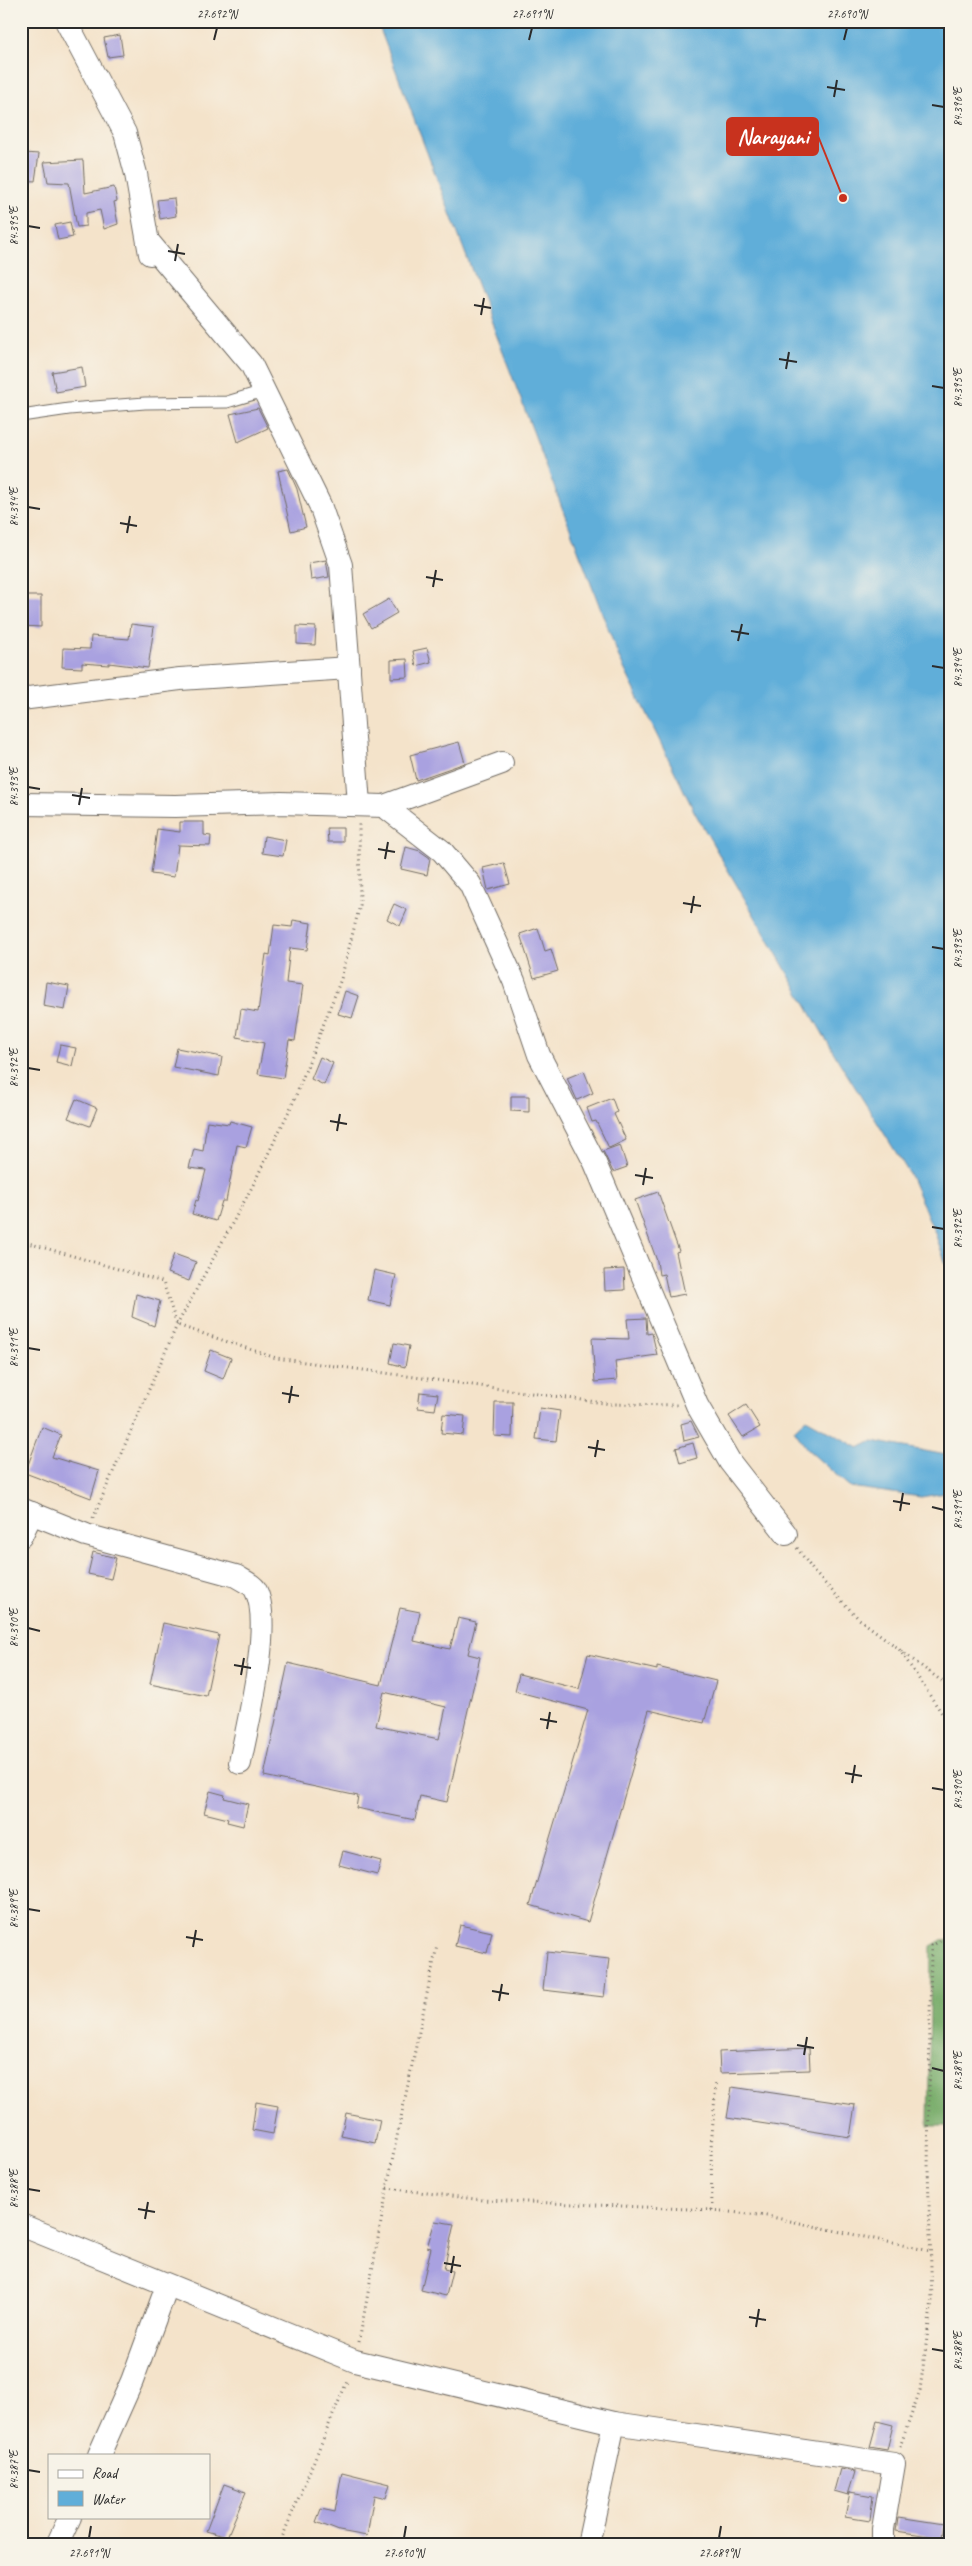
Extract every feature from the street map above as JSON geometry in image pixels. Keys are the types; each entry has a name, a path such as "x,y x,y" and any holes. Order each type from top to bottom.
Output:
{"street":[{"path":"66,21 125,133 136,174 150,249 251,364 320,504 341,565 359,804"},
{"path":"21,699 180,679 349,668"},
{"path":"21,804 175,806 359,804 384,806 502,763"},
{"path":"384,806 442,851 470,884 514,981 539,1055 595,1162 697,1405 730,1462 786,1534"},
{"path":"21,1536 27,1511 86,1535 236,1576 255,1588 261,1609 262,1634 256,1680 240,1763"},
{"path":"21,2225 355,2361 614,2423 894,2464 883,2545"},
{"path":"99,2454 132,2381 167,2286"},
{"path":"588,2545 614,2423"},
{"path":"57,2545 70,2518"}],"lane":[{"path":"21,416 69,409 126,405 227,402 264,391"}],"path":[{"path":"86,1535 177,1326 252,1187 293,1103 341,979 360,905 359,804"},
{"path":"21,1241 163,1282 177,1326"},
{"path":"177,1326 276,1358 611,1404 697,1405"},
{"path":"786,1534 815,1573 859,1619 951,1688"},
{"path":"899,1649 951,1727"},
{"path":"894,2464 920,2390 932,2300 928,2169 931,1946 942,1940 951,1939"},
{"path":"280,2545 355,2361 387,2188 437,1946"},
{"path":"712,2210 711,2148 716,2082"},
{"path":"387,2188 483,2200 712,2210 767,2216 930,2252"}],"green space":[{"path":"951,1939 951,2126 928,2126 931,1946 942,1940"}],"water":[{"path":"377,21 951,21 951,1278 935,1233 909,1173 838,1060 695,813 620,660"},
{"path":"806,1419 859,1448 873,1441 951,1456 951,1492 921,1497 850,1487 807,1449 794,1430"}],"building":[{"path":"120,35 123,55 108,57 104,38"},
{"path":"24,153 39,154 35,181 21,180"},
{"path":"83,160 85,193 114,187 117,201 114,202 118,224 104,229 100,210 86,213 86,226 77,227 69,183 48,182 44,162"},
{"path":"174,198 176,216 160,219 157,200"},
{"path":"70,222 73,237 58,240 55,225"},
{"path":"82,367 85,387 56,392 52,372"},
{"path":"258,408 268,428 238,442 230,414"},
{"path":"288,469 297,489 306,527 291,531 278,471"},
{"path":"326,560 329,577 311,580 309,563"},
{"path":"21,596 41,596 41,627 21,626"},
{"path":"389,599 397,613 371,628 363,614"},
{"path":"131,624 154,627 148,668 109,663 109,665 82,663 82,668 62,667 63,648 90,649 91,636 129,639"},
{"path":"297,626 316,627 315,645 297,644"},
{"path":"427,648 431,662 416,666 413,651"},
{"path":"407,659 408,677 391,678 391,660"},
{"path":"459,742 465,763 416,780 410,755"},
{"path":"180,822 204,822 204,835 211,836 210,846 178,845 174,877 151,874 157,829 180,832"},
{"path":"327,828 343,828 343,842 328,842"},
{"path":"264,836 286,840 283,856 262,853"},
{"path":"406,847 420,851 430,858 427,875 401,869"},
{"path":"504,863 510,884 488,890 483,868"},
{"path":"394,904 407,910 400,926 387,919"},
{"path":"293,920 311,923 307,950 290,948 286,983 303,985 295,1041 289,1040 283,1078 258,1074 264,1043 237,1037 241,1009 258,1012 266,954 270,955 274,925 292,927"},
{"path":"538,928 545,951 551,949 558,971 534,978 520,934"},
{"path":"46,982 69,986 65,1010 43,1006"},
{"path":"345,991 359,996 352,1018 338,1014"},
{"path":"60,1045 76,1048 72,1066 56,1062"},
{"path":"177,1048 222,1057 219,1076 173,1067"},
{"path":"320,1057 333,1063 324,1085 311,1079"},
{"path":"584,1071 593,1093 577,1100 567,1078"},
{"path":"511,1096 529,1096 529,1112 511,1111"},
{"path":"612,1098 617,1112 614,1114 626,1140 609,1148 596,1121 592,1122 587,1108"},
{"path":"76,1099 97,1108 90,1126 68,1118"},
{"path":"207,1121 229,1124 230,1121 252,1127 246,1147 237,1145 226,1201 222,1201 216,1221 192,1214 196,1200 198,1201 206,1170 189,1168 194,1149 203,1151"},
{"path":"620,1145 627,1167 613,1172 603,1151"},
{"path":"658,1192 679,1251 676,1252 685,1294 669,1297 664,1274 659,1275 657,1261 635,1200"},
{"path":"174,1254 196,1262 189,1281 167,1273"},
{"path":"624,1269 625,1290 605,1291 604,1270"},
{"path":"374,1270 396,1275 390,1305 368,1300"},
{"path":"136,1294 160,1301 154,1326 132,1317"},
{"path":"646,1318 647,1334 652,1333 657,1355 615,1361 617,1380 595,1382 592,1338 629,1339 627,1319"},
{"path":"394,1343 409,1346 405,1367 390,1363"},
{"path":"211,1350 231,1358 223,1379 204,1371"},
{"path":"420,1392 438,1394 435,1410 418,1408"},
{"path":"495,1402 513,1402 512,1437 494,1436"},
{"path":"746,1405 760,1427 743,1437 729,1416"},
{"path":"540,1408 560,1411 556,1441 536,1439"},
{"path":"443,1414 465,1416 463,1435 441,1433"},
{"path":"691,1421 699,1437 684,1441 681,1424"},
{"path":"42,1427 61,1435 52,1457 99,1471 91,1498 25,1473"},
{"path":"693,1443 697,1458 680,1463 676,1448"},
{"path":"93,1552 116,1558 111,1579 88,1574"},
{"path":"400,1608 420,1612 414,1641 450,1649 458,1618 476,1622 468,1654 480,1657 447,1802 420,1796 415,1820 356,1808 358,1796 264,1776 288,1663 381,1685","holes":["384,1692 446,1707 439,1739 376,1726"]},
{"path":"163,1623 219,1635 206,1696 150,1684"},
{"path":"588,1654 657,1670 657,1667 716,1681 704,1723 649,1710 588,1922 530,1905 588,1710 515,1691 519,1674 579,1689"},
{"path":"210,1791 225,1795 224,1798 248,1804 243,1826 227,1822 228,1819 204,1813"},
{"path":"343,1851 381,1861 377,1875 339,1865"},
{"path":"460,1925 492,1932 487,1953 455,1946"},
{"path":"547,1952 609,1959 604,1997 543,1990"},
{"path":"809,2048 810,2070 720,2073 719,2052"},
{"path":"732,2087 855,2105 850,2137 727,2118"},
{"path":"256,2102 278,2106 273,2134 252,2130"},
{"path":"346,2113 380,2120 375,2143 341,2136"},
{"path":"435,2221 454,2224 444,2269 452,2271 446,2296 421,2290 431,2248 427,2247"},
{"path":"877,2421 893,2425 887,2450 870,2447"},
{"path":"840,2469 855,2472 848,2495 834,2491"},
{"path":"342,2472 390,2484 386,2498 374,2495 367,2536 339,2531 316,2522 321,2509 335,2512"},
{"path":"224,2484 246,2492 227,2537 206,2531"},
{"path":"850,2492 873,2496 870,2521 845,2517"},
{"path":"898,2517 944,2524 942,2538 896,2531"}],"place":[{"name":"Narayani","path":"843,198"}]}
